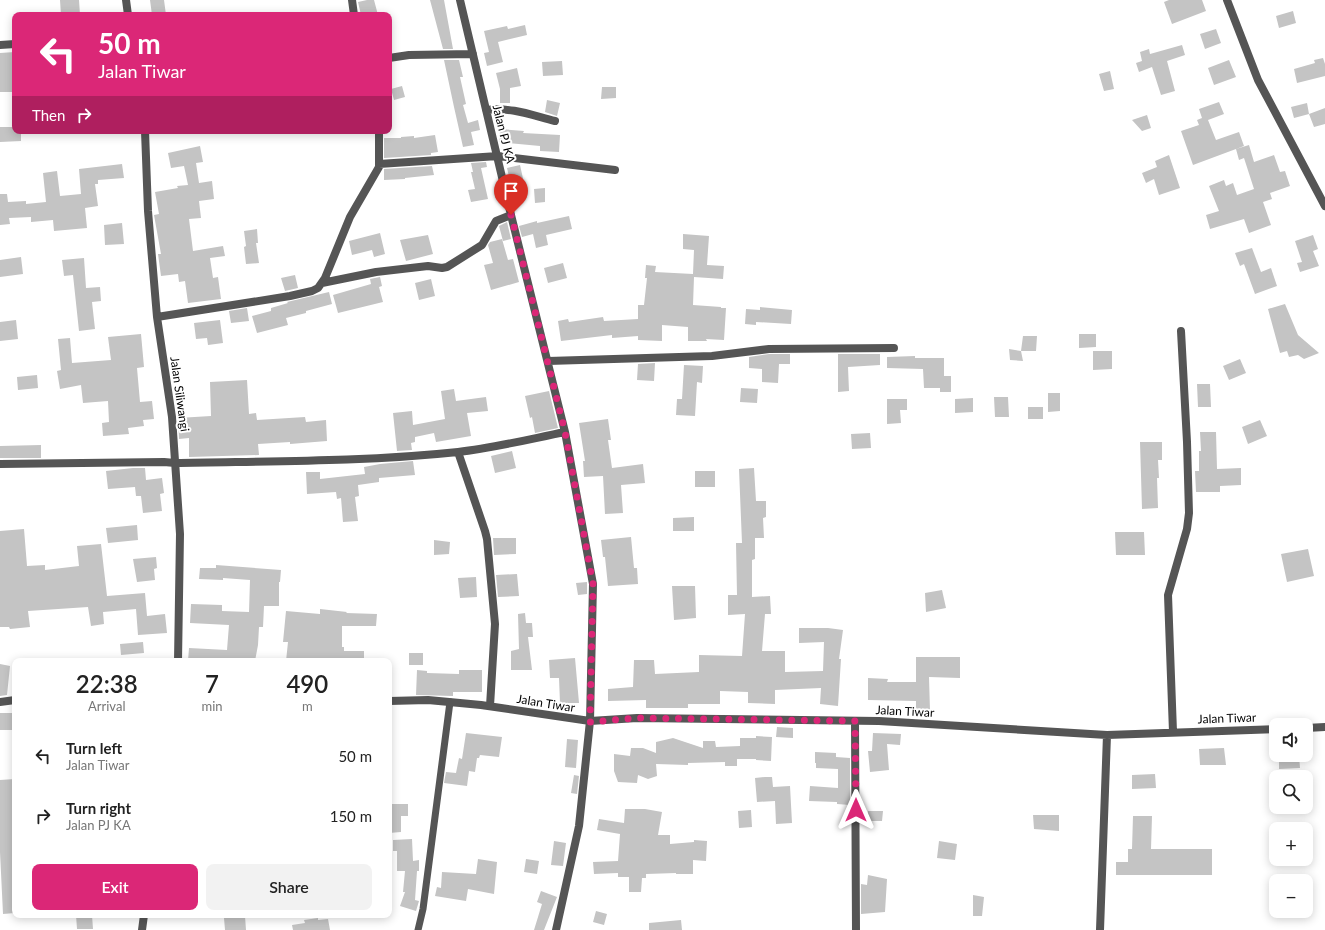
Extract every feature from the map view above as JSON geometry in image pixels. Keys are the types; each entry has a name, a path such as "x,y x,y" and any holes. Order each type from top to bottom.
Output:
{"street":[{"path":"126,0 128,12"},
{"path":"352,0 354,12"},
{"name":"Jalan PJ KA","path":"460,0 511,215 565,432 593,584 590,722 579,826 556,930"},
{"path":"1228,0 1258,80 1325,206"},
{"path":"0,45 12,44"},
{"path":"392,58 409,55 473,54"},
{"path":"486,110 508,109 555,121"},
{"name":"Jalan Siliwangi","path":"145,134 148,211 157,317 172,417 180,534 178,658"},
{"path":"157,317 290,296 312,291 318,288 322,283 350,218 379,164 379,134"},
{"path":"379,164 498,156 615,170"},
{"path":"322,283 376,272 428,266 442,268 447,267 482,245 496,221 511,215"},
{"path":"1173,732 1168,595 1187,529 1189,513 1188,442 1181,331"},
{"path":"548,361 712,356 769,349 894,348"},
{"path":"0,464 350,460 458,452 565,432"},
{"path":"458,452 487,539 495,624 490,706"},
{"path":"0,702 12,700"},
{"name":"Jalan Tiwar","path":"392,701 428,700 490,706 590,722 637,718 887,721 1107,735 1269,729"},
{"path":"855,721 856,930"},
{"path":"1313,728 1325,727"},
{"path":"1100,930 1107,735"},
{"path":"142,930 144,918"}],"lane":[{"path":"418,930 450,702"}],"building":[{"path":"60,0 79,0 80,12 61,12"},
{"path":"150,0 164,0 166,12 152,12"},
{"path":"374,0 377,12 360,12 358,2"},
{"path":"430,0 444,0 453,49 443,49"},
{"path":"1169,0 1202,0 1206,11 1172,24 1164,2"},
{"path":"1293,11 1296,23 1279,28 1276,16"},
{"path":"525,25 527,35 498,42 503,62 487,66 484,53 489,52 484,31 507,26 508,29"},
{"path":"1216,29 1221,43 1205,49 1200,34"},
{"path":"1182,45 1185,55 1167,61 1175,91 1161,95 1152,67 1139,72 1136,63 1142,61 1140,52 1149,49 1150,54"},
{"path":"12,52 12,92 0,92 0,53"},
{"path":"1323,58 1325,64 1325,76 1297,83 1294,69 1315,63 1314,60"},
{"path":"444,60 459,60 463,77 460,77 466,104 463,105 468,123 478,120 480,130 471,132 474,145 463,147"},
{"path":"1229,60 1236,77 1214,85 1208,68"},
{"path":"562,61 563,75 543,76 542,62"},
{"path":"517,68 521,86 510,88 510,103 500,103 500,89 496,73"},
{"path":"1110,71 1114,89 1104,91 1099,74"},
{"path":"402,86 405,97 394,100 392,89"},
{"path":"602,87 616,87 616,98 601,99"},
{"path":"547,100 560,103 557,116 545,112"},
{"path":"1219,102 1224,114 1208,120 1216,140 1239,132 1244,146 1193,165 1181,131 1199,125 1197,120 1202,118 1199,109"},
{"path":"1307,103 1309,114 1294,118 1291,107"},
{"path":"1325,108 1325,124 1314,127 1309,114"},
{"path":"1147,115 1151,128 1142,131 1132,120"},
{"path":"0,127 12,127 12,134 21,134 21,141 0,142"},
{"path":"500,129 524,131 523,133 560,135 559,152 540,151 540,146 499,142"},
{"path":"435,135 438,152 431,153 431,155 384,158 384,138 414,136 414,138"},
{"path":"1249,145 1254,162 1274,155 1280,172 1285,171 1290,186 1270,193 1272,199 1263,202 1271,225 1249,233 1244,219 1210,229 1206,215 1219,211 1209,186 1224,180 1226,186 1233,183 1237,195 1254,189 1244,158 1239,160 1236,149"},
{"path":"200,146 203,162 196,163 199,183 212,181 214,199 199,201 201,218 189,219 193,251 223,246 225,256 210,258 213,278 218,277 221,299 188,303 185,281 179,282 178,274 161,276 158,254 161,254 154,215 159,214 155,192 178,188 177,186 188,185 184,166 171,168 168,153"},
{"path":"1169,155 1180,188 1159,195 1154,179 1146,183 1142,173 1157,167 1155,161"},
{"path":"486,162 487,167 481,168 488,199 471,202 468,190 475,189 471,172 473,172 471,163"},
{"path":"122,164 124,178 98,180 98,184 95,184 98,206 85,208 87,228 54,231 53,220 31,222 31,217 9,218 10,224 0,225 0,194 7,194 8,202 26,201 26,204 46,202 43,173 57,171 60,196 81,194 79,169"},
{"path":"520,165 524,183 511,185 507,168"},
{"path":"432,166 434,175 384,180 384,169"},
{"path":"545,188 545,202 535,203 534,189"},
{"path":"569,216 572,229 546,235 548,245 536,248 533,234 522,237 519,226 537,221 537,223"},
{"path":"507,222 511,239 503,241 499,226"},
{"path":"122,223 124,244 105,245 104,225"},
{"path":"257,229 258,243 256,243 259,263 246,264 244,231"},
{"path":"380,233 385,254 374,257 372,250 352,255 349,241"},
{"path":"683,234 709,236 707,265 724,266 723,279 694,277 693,305 726,308 724,340 706,339 707,341 688,341 688,327 662,325 662,341 638,340 638,336 612,338 612,335 561,341 558,321 568,319 569,322 603,317 604,321 638,319 638,305 644,305 647,278 645,278 646,265 656,266 655,272 693,274 694,250 683,249"},
{"path":"428,235 433,254 406,261 400,240"},
{"path":"1313,235 1318,249 1313,251 1319,266 1300,272 1297,263 1302,262 1295,241"},
{"path":"502,239 508,260 513,259 519,282 491,290 484,265 493,263 488,245 490,242"},
{"path":"1252,248 1261,272 1271,268 1277,286 1255,294 1244,264 1240,266 1235,253"},
{"path":"21,257 23,274 0,277 0,260"},
{"path":"84,258 86,288 100,287 101,301 92,302 95,329 79,331 73,275 64,276 62,260"},
{"path":"563,263 567,278 548,283 544,268"},
{"path":"295,275 298,288 285,291 281,278"},
{"path":"380,277 382,286 379,287 383,302 338,313 333,295 371,284 370,279"},
{"path":"431,279 435,296 419,300 415,283"},
{"path":"329,292 332,304 286,318 288,325 257,333 252,316 271,311 271,308 288,303 287,302"},
{"path":"1285,304 1298,335 1319,353 1304,359 1298,355 1289,357 1287,351 1280,353 1268,309"},
{"path":"760,307 792,310 791,324 756,322 756,325 745,324 746,309 760,310"},
{"path":"247,308 249,321 231,323 229,311"},
{"path":"16,320 18,339 0,341 0,322"},
{"path":"220,320 223,343 208,345 207,338 196,339 194,323"},
{"path":"141,334 144,367 137,368 140,402 152,401 154,419 143,420 144,426 128,428 129,434 103,436 102,423 109,422 108,401 83,403 81,385 60,389 57,371 61,370 58,339 70,338 72,363 111,360 108,337"},
{"path":"1079,334 1096,334 1096,347 1079,348"},
{"path":"1023,336 1037,336 1036,351 1021,351"},
{"path":"1009,349 1021,351 1023,361 1010,360"},
{"path":"1093,351 1112,351 1112,369 1093,370"},
{"path":"769,354 790,354 790,364 779,364 778,383 762,382 762,369 749,368 749,357"},
{"path":"838,354 880,354 880,365 848,367 849,391 838,392"},
{"path":"915,356 915,358 944,358 944,376 951,376 951,392 940,392 940,388 924,388 923,369 887,368 887,357"},
{"path":"1240,359 1246,373 1229,380 1223,366"},
{"path":"655,363 654,381 637,380 638,364"},
{"path":"684,365 703,366 702,383 697,382 695,416 676,415 677,399 682,399"},
{"path":"37,375 38,388 18,390 17,377"},
{"path":"247,380 249,414 256,413 257,420 305,417 306,422 326,420 327,441 290,444 290,442 258,444 259,455 189,457 189,438 179,439 178,418 211,416 210,382"},
{"path":"1197,384 1210,384 1211,407 1198,407"},
{"path":"741,388 758,389 757,403 740,402"},
{"path":"454,389 456,401 486,397 488,411 467,413 471,436 436,442 434,433 415,437 415,442 411,443 412,450 397,451 393,413 412,411 413,425 445,419 441,391"},
{"path":"549,391 558,428 535,433 532,417 530,418 525,396"},
{"path":"1048,393 1060,393 1060,411 1048,412"},
{"path":"994,397 1008,397 1009,417 995,417"},
{"path":"973,398 973,412 955,413 955,399"},
{"path":"887,399 907,399 907,410 900,410 901,423 887,424"},
{"path":"1028,407 1043,407 1043,419 1028,419"},
{"path":"608,419 611,440 608,440 612,468 643,464 645,483 621,485 623,513 605,514 603,476 584,477 583,461 585,461 579,423"},
{"path":"1260,420 1267,436 1248,444 1242,427"},
{"path":"1200,432 1216,432 1217,469 1241,468 1241,485 1220,486 1220,492 1196,492 1195,471 1199,471 1199,451 1201,451"},
{"path":"870,433 871,448 852,449 851,434"},
{"path":"1140,442 1162,442 1162,460 1158,460 1158,508 1142,509"},
{"path":"41,445 41,458 0,458 0,446"},
{"path":"512,451 516,468 495,473 491,456"},
{"path":"413,461 415,475 379,478 379,482 358,485 359,496 355,497 358,521 343,522 341,498 337,499 336,492 307,494 306,472 320,472 320,479 365,474 364,467"},
{"path":"145,468 146,480 162,478 164,493 160,494 162,511 143,513 141,496 136,496 135,487 108,489 106,471"},
{"path":"754,468 756,501 766,501 766,517 763,518 764,538 755,538 755,559 752,560 752,597 770,596 771,614 765,614 762,651 785,651 785,672 823,671 824,642 799,643 799,628 828,628 843,630 839,659 841,659 838,706 820,704 821,688 775,690 775,704 748,703 748,692 720,691 720,704 688,704 688,708 646,708 646,700 608,701 608,689 633,687 634,660 654,660 655,674 699,672 699,655 742,656 745,614 728,615 728,595 737,595 736,543 742,543 739,469"},
{"path":"695,471 715,471 715,487 695,487"},
{"path":"694,517 694,531 673,531 673,518"},
{"path":"137,525 138,540 108,543 106,528"},
{"path":"24,529 27,566 45,565 45,570 79,566 77,546 101,544 107,596 145,593 147,616 165,614 167,633 138,635 136,609 103,612 104,624 91,626 88,607 28,611 30,627 10,629 9,627 0,627 0,531"},
{"path":"1115,532 1144,532 1145,555 1116,555"},
{"path":"631,537 634,568 637,568 638,584 608,586 605,557 603,557 601,540"},
{"path":"493,538 516,538 516,554 494,555"},
{"path":"434,540 450,542 449,554 434,555"},
{"path":"1308,549 1314,576 1287,582 1281,554"},
{"path":"156,557 157,568 154,569 155,580 137,582 133,559"},
{"path":"216,565 281,570 279,582 279,606 264,606 263,627 259,627 256,658 188,658 189,648 227,650 229,625 190,623 191,604 222,605 222,611 249,612 250,580 223,578 223,580 199,579 200,568 216,568"},
{"path":"517,574 519,596 498,597 496,575"},
{"path":"476,577 477,597 460,598 458,578"},
{"path":"587,582 587,594 578,595 576,583"},
{"path":"672,586 695,586 696,618 674,620"},
{"path":"942,590 946,608 926,612 925,593"},
{"path":"320,609 347,612 346,613 377,614 376,626 342,626 342,647 344,647 344,651 364,651 364,658 286,658 288,642 283,642 286,611 320,614"},
{"path":"525,613 526,623 532,623 533,637 528,637 532,670 511,670 511,651 519,649 518,614"},
{"path":"143,642 144,653 121,655 120,644"},
{"path":"409,653 423,653 423,665 409,665"},
{"path":"916,657 960,657 960,678 929,677 930,711 916,711 916,701 868,700 868,678 888,679 887,682 916,682"},
{"path":"575,658 579,703 560,703 559,678 550,678 549,660"},
{"path":"0,664 10,666 7,695 0,696"},
{"path":"417,670 427,671 427,673 459,674 459,670 482,670 482,692 453,692 453,696 416,695"},
{"path":"0,713 12,713 12,730 0,730"},
{"path":"777,727 793,728 793,738 776,737"},
{"path":"466,733 502,737 499,757 480,755 479,758 477,758 475,772 469,771 467,786 444,783 446,772 456,773 459,758 462,759"},
{"path":"873,733 901,734 900,745 887,744 889,770 870,772 868,751 872,751"},
{"path":"756,736 772,737 771,761 737,759 737,766 725,766 725,762 688,763 688,765 656,764 657,776 648,779 638,775 637,783 618,782 614,771 614,754 630,756 631,748 643,748 656,753 656,742 673,738 703,748 703,741 715,741 716,747 740,746 740,738 756,738"},
{"path":"567,739 578,740 576,768 565,767"},
{"path":"1224,748 1226,765 1200,765 1199,749"},
{"path":"815,752 836,753 836,757 850,758 850,805 837,804 837,802 809,801 810,786 838,788 838,769 816,768"},
{"path":"1279,762 1300,762 1300,768 1279,769"},
{"path":"1155,774 1156,788 1132,789 1132,775"},
{"path":"574,775 579,776 577,794 571,793"},
{"path":"772,777 773,787 790,786 792,823 776,824 775,801 757,802 755,778"},
{"path":"12,779 12,913 3,914 0,852 0,780"},
{"path":"392,804 408,804 408,816 401,816 401,832 392,833"},
{"path":"625,809 645,809 662,812 658,835 670,835 670,844 694,842 694,840 707,841 706,861 693,860 693,874 646,874 646,878 642,878 641,892 629,892 629,877 618,877 618,873 594,874 593,862 618,861 620,834 597,830 599,819 624,823"},
{"path":"751,810 752,827 739,828 738,811"},
{"path":"868,811 883,811 882,821 868,821"},
{"path":"1033,815 1059,815 1059,831 1034,829"},
{"path":"1133,816 1152,816 1151,849 1212,849 1212,875 1116,875 1116,862 1128,862 1128,849 1132,849"},
{"path":"412,839 413,861 419,860 415,900 419,901 416,911 400,906 405,892 403,892 405,871 397,871 397,851 393,851 393,840"},
{"path":"554,841 566,843 563,866 551,865"},
{"path":"939,841 957,844 955,860 937,858"},
{"path":"478,859 497,862 494,894 468,889 466,901 435,896 437,887 441,888 442,872 476,874"},
{"path":"526,859 539,861 537,874 524,872"},
{"path":"868,875 887,879 885,912 861,914 861,884 867,885"},
{"path":"541,891 557,897 544,930 534,930 542,904 537,902"},
{"path":"973,895 984,897 982,916 973,916"},
{"path":"596,911 607,914 604,925 593,922"},
{"path":"76,918 92,918 93,929 77,929"},
{"path":"224,918 245,918 246,930 225,930"},
{"path":"318,918 318,920 328,919 330,930 293,930 292,925 305,923 304,920"},
{"path":"681,920 682,930 649,930 649,923"}],"route":[{"path":"511,215 542,334 565,432 593,584 590,722 637,718 855,721 856,810"}]}
